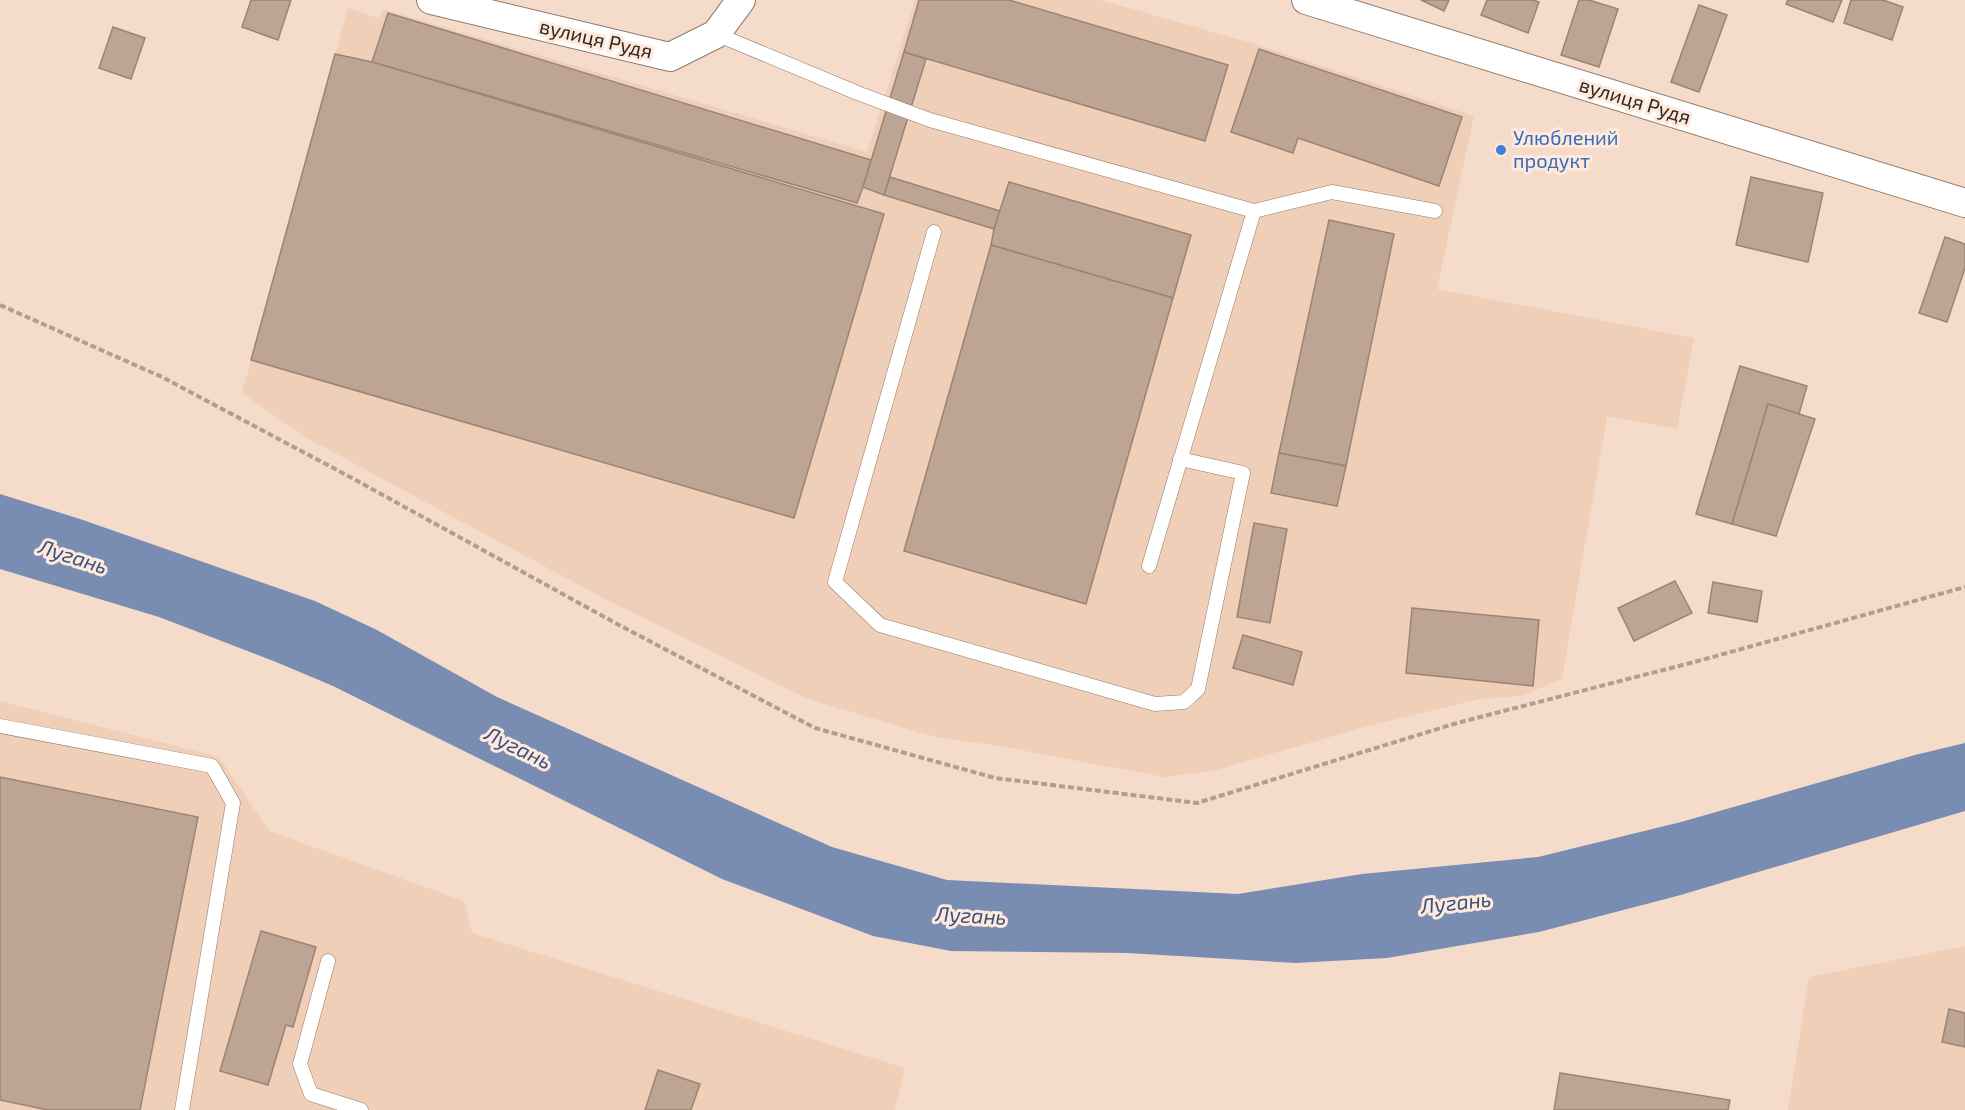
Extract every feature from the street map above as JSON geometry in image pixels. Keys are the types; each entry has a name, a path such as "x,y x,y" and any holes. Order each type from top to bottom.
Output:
{"street":[{"name":"вулиця Рудя","path":"431,0 670,57 716,34 741,0"},
{"name":"вулиця Рудя","path":"1306,0 1965,203"}],"lane":[{"path":"716,34 860,94 930,120 1254,211 1332,192 1435,211"},
{"path":"1149,566 1254,211"},
{"path":"934,232 834,582 880,625 1155,704 1184,702 1198,689 1244,473 1180,459"},
{"path":"0,726 212,766 234,803 182,1110"},
{"path":"328,961 300,1064 311,1094 361,1110"}],"shaded area":[{"path":"915,0 1101,0 1255,44 1474,116 1437,289 1694,338 1677,429 1607,416 1562,679 1521,696 1480,699 1372,725 1212,771 1164,777 999,746 935,737 808,699 605,599 305,437 242,393 348,8 379,18 383,9 867,152"},
{"path":"0,701 219,757 269,831 464,901 472,933 905,1068 895,1110 0,1110"},
{"path":"1965,946 1965,1110 1788,1110 1809,977"}],"water":[{"name":"Лугань","path":"0,494 80,519 315,601 377,630 497,697 832,847 947,880 1238,894 1362,874 1538,857 1681,822 1915,755 1965,743 1965,811 1677,896 1539,932 1387,958 1295,963 1128,953 951,951 873,936 722,879 333,686 159,617 0,569"}],"building":[{"path":"251,0 291,0 278,40 242,27"},
{"path":"919,0 1009,0 1228,65 1205,141 904,52"},
{"path":"1421,0 1449,0 1444,11"},
{"path":"1487,0 1539,2 1528,33 1481,15"},
{"path":"1579,0 1589,0 1618,9 1599,67 1561,55"},
{"path":"1788,0 1842,0 1833,22 1786,4"},
{"path":"1851,0 1883,0 1903,7 1892,40 1844,23"},
{"path":"1699,5 1727,15 1699,92 1671,82"},
{"path":"388,13 871,160 857,203 372,62"},
{"path":"113,27 145,38 131,79 99,68"},
{"path":"1259,49 1462,117 1439,186 1298,138 1293,153 1231,132"},
{"path":"904,52 926,59 884,195 863,187"},
{"path":"335,54 372,62 884,214 794,518 251,360"},
{"path":"890,177 1000,211 994,229 884,195"},
{"path":"1751,177 1823,193 1808,262 1736,245"},
{"path":"1009,182 1191,235 1173,298 991,245"},
{"path":"1329,220 1394,234 1346,466 1279,453"},
{"path":"1945,237 1965,244 1965,268 1947,322 1919,313"},
{"path":"991,245 1173,298 1086,604 904,551"},
{"path":"1740,366 1807,386 1799,414 1768,404 1732,524 1696,514"},
{"path":"1768,404 1815,419 1776,536 1732,524"},
{"path":"1279,453 1346,466 1337,506 1271,493"},
{"path":"1254,523 1287,529 1270,623 1237,617"},
{"path":"1675,581 1692,613 1634,641 1618,608"},
{"path":"1713,582 1762,591 1757,622 1708,613"},
{"path":"1412,608 1539,620 1533,686 1406,673"},
{"path":"1243,635 1302,652 1293,685 1233,668"},
{"path":"0,777 198,817 140,1110 48,1110 0,1100"},
{"path":"261,931 316,947 293,1027 286,1025 268,1085 220,1071"},
{"path":"1949,1009 1965,1013 1965,1047 1942,1042"},
{"path":"658,1070 700,1084 691,1110 645,1110"},
{"path":"1560,1073 1730,1100 1728,1110 1554,1110"}],"place":[{"name":"Улюблений продукт","path":"1501,150"}]}
